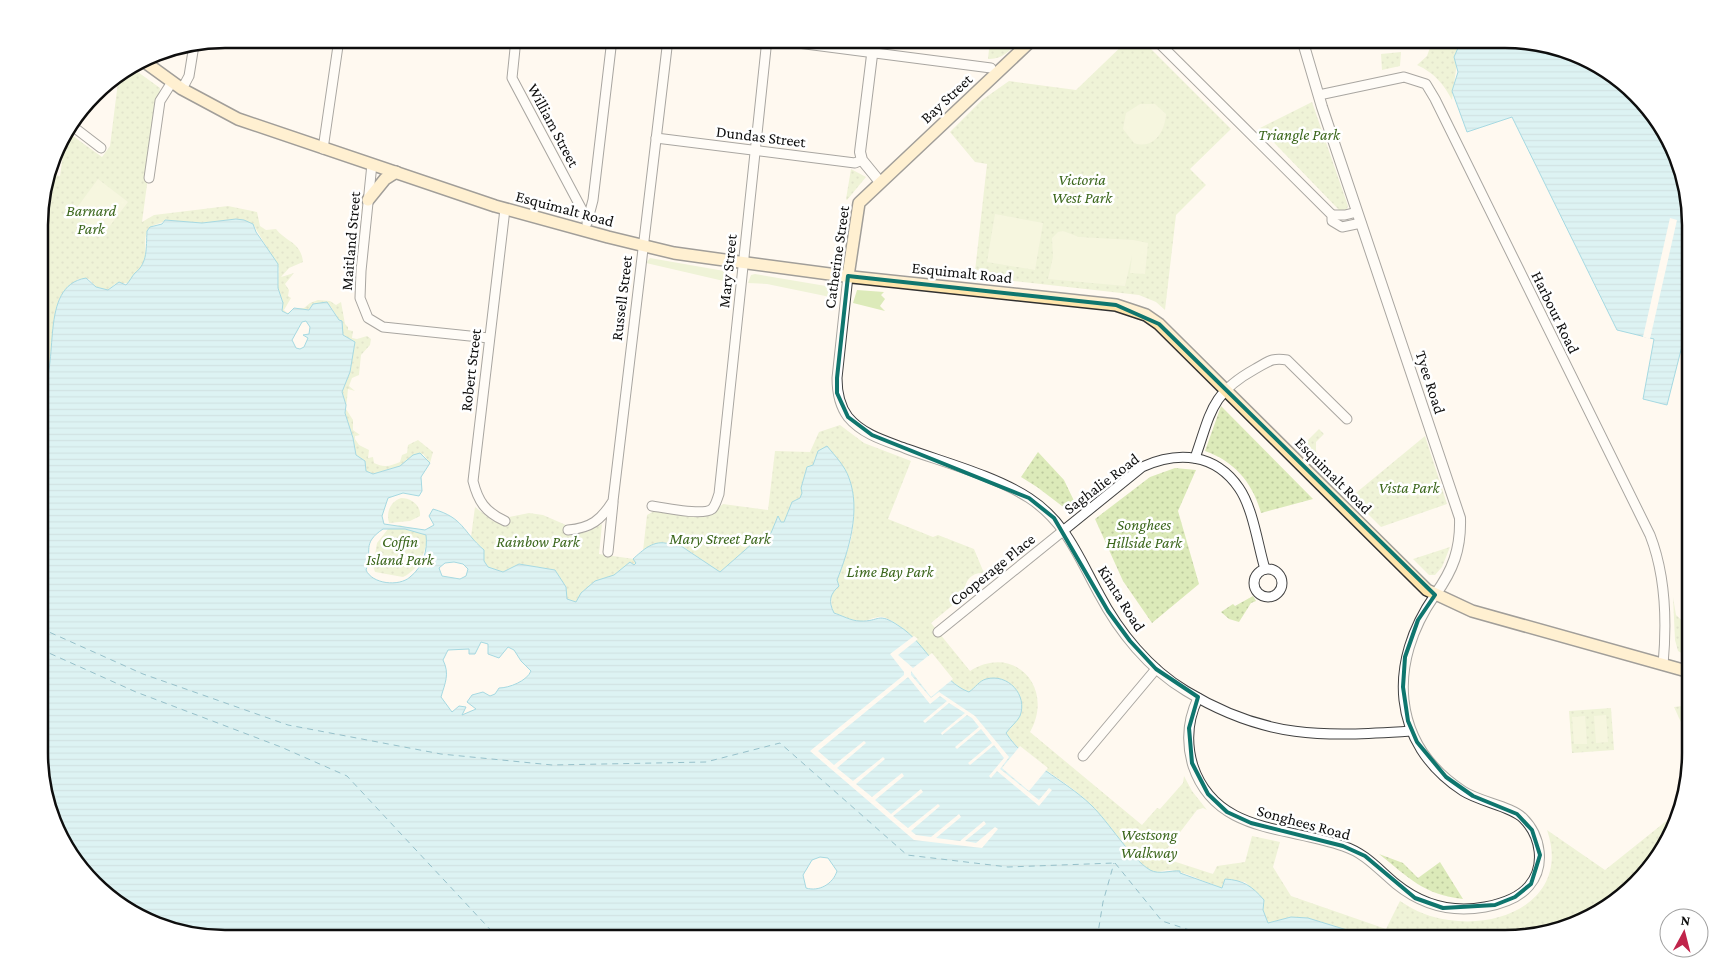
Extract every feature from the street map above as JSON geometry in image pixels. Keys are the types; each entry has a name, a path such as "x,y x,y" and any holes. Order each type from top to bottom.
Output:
{"main road":[{"name":"Bay Street","path":"880,182 1023,48"},
{"name":"Esquimalt Road","path":"149,65 182,89 238,119 505,210 587,226 643,245 674,253 848,276 1116,305 1132,309 1159,324 1419,584 1434,595 1487,616 1682,670"},
{"path":"368,200 385,179 396,172"},
{"name":"Catherine Street","path":"848,276 860,203 880,182"}],"street":[{"path":"323,149 338,48"},
{"name":"William Street","path":"515,48 512,78 587,226"},
{"path":"587,226 593,200 611,48"},
{"name":"Russell Street","path":"608,552 667,48"},
{"name":"Mary Street","path":"652,506 699,512 710,511 715,506 719,494 766,48"},
{"path":"840,48 991,68"},
{"path":"873,48 860,145 862,160 880,182"},
{"path":"1164,48 1332,215 1345,216 1357,212"},
{"name":"Tyee Road","path":"1305,48 1357,212 1460,518 1460,544 1454,564 1418,620 1405,657 1403,687 1412,731"},
{"path":"182,89 189,76 193,50"},
{"name":"Harbour Road","path":"1319,95 1404,76 1426,84 1436,99 1655,549 1660,567 1665,627 1663,665"},
{"path":"149,178 160,101 172,82"},
{"path":"76,128 102,148"},
{"name":"Dundas Street","path":"656,138 855,162 862,160"},
{"name":"Maitland Street","path":"372,164 360,298 368,318 384,328 489,338"},
{"name":"Robert Street","path":"505,210 473,480 478,500 494,516 505,521"},
{"path":"1332,215 1332,221 1342,227 1361,223"},
{"name":"Catherine Street","path":"841,405 837,392 836,378 848,276"},
{"path":"1195,458 1217,398 1234,381 1275,358 1287,360 1347,419"},
{"name":"Kimta Road","path":"841,405 857,426 872,435 1015,490 1043,508 1064,530 1113,618 1130,641 1156,669 1198,698 1257,724 1304,733 1348,735 1412,731"},
{"name":"Saghalie Road","path":"1064,530 1142,467 1173,456 1195,458 1217,467 1239,488 1246,503 1265,570"},
{"name":"Russell Street","path":"568,530 582,529 594,524 603,517 613,500"},
{"name":"Cooperage Place","path":"938,632 1064,530"},
{"path":"1083,756 1156,669"},
{"name":"Songhees Road","path":"1198,698 1189,728 1192,763 1208,794 1227,812 1250,823 1343,846 1365,856 1407,892 1433,906 1454,909 1483,908 1515,897 1531,884 1538,868 1538,844 1532,830 1517,814 1482,801 1454,784 1425,754 1412,731"}],"highlighted area":[{"path":"848,276 1116,305 1159,324 1435,595 1418,620 1405,657 1403,687 1408,721 1417,742 1446,777 1473,796 1517,814 1532,830 1540,855 1531,884 1515,897 1495,905 1443,908 1415,898 1365,856 1343,846 1251,823 1227,812 1208,794 1192,763 1189,728 1198,697 1156,669 1130,641 1108,611 1054,518 1029,498 872,435 848,417 837,393 837,378"}],"green space":[{"path":"989,48 1012,48 998,58 988,59"},
{"name":"Victoria West Park","path":"1120,48 1150,48 1231,129 1190,169 1206,185 1176,215 1165,310 1156,302 1139,295 987,278 987,282 974,280 987,164 975,162 950,132 982,100 1009,81 1076,90"},
{"path":"1430,48 1459,48 1452,100 1438,79 1417,65 1427,56"},
{"path":"1401,52 1400,66 1382,70 1381,54"},
{"name":"Barnard Park","path":"136,71 160,88 142,222 154,215 228,206 257,212 260,226 266,230 276,229 296,246 302,255 303,262 289,268 281,277 294,273 285,284 289,290 288,296 291,298 284,310 287,313 293,311 288,314 282,311 283,303 278,288 279,268 253,224 236,219 202,223 165,220 148,230 145,238 144,266 129,283 115,284 108,290 96,287 89,279 78,279 59,306 55,316 48,373 48,213 55,175 60,176 63,152 72,135 102,157 110,146 118,83"},
{"name":"Triangle Park","path":"1312,102 1348,206 1346,211 1340,211 1260,128"},
{"path":"1140,104 1155,104 1166,114 1161,132 1153,141 1147,144 1134,143 1123,129 1126,113"},
{"path":"851,169 866,177 847,200 846,199"},
{"path":"98,179 128,202 103,235 73,213"},
{"path":"995,214 1043,223 1035,270 987,262"},
{"path":"1063,231 1079,237 1133,240 1148,243 1145,274 1130,273 1132,255 1125,286 1048,279 1053,257 1052,238 1058,232"},
{"path":"650,258 730,272 728,282 646,263"},
{"path":"755,274 832,287 835,298 767,284 748,283 751,275"},
{"path":"857,290 884,292 881,295 885,299 880,306 885,311 853,303"},
{"path":"318,300 330,301 336,305 341,302 345,324 348,330 353,331 352,338 357,339 367,336 371,339 370,345 361,355 359,375 352,378 349,386 355,391 348,389 346,409 353,420 353,430 360,435 355,436 359,445 369,450 368,458 373,457 374,463 387,466 400,462 402,455 407,453 408,445 418,440 433,452 430,463 423,454 400,466 373,474 366,471 365,461 356,455 345,413 346,405 342,392 350,372 355,342 343,335 342,321 339,320 331,307 309,310 294,308 304,308"},
{"path":"1221,406 1313,499 1261,513 1253,492 1241,474 1225,461 1205,451"},
{"path":"840,425 864,443 911,461 888,519 933,537 938,535 974,549 984,573 972,576 965,586 965,595 931,623 970,671 987,664 1002,663 1015,666 1026,674 1034,686 1038,700 1036,716 1030,732 1142,825 1157,808 1160,809 1183,783 1184,776 1192,791 1207,810 1203,808 1197,810 1168,848 1173,861 1213,874 1217,866 1245,862 1252,836 1280,842 1273,867 1291,896 1386,929 1400,901 1417,911 1436,918 1471,921 1492,919 1511,913 1528,903 1541,890 1549,873 1552,853 1547,830 1605,870 1669,819 1663,832 1652,852 1638,870 1603,901 1562,921 1516,930 1347,930 1308,918 1291,917 1268,923 1263,910 1264,900 1245,882 1225,879 1222,888 1177,871 1155,872 1149,870 1141,864 1083,797 1036,763 1015,744 1006,733 1015,721 979,684 969,692 958,686 948,678 910,634 886,618 879,617 857,621 834,613 832,605 833,587 852,535 854,519 849,477 815,457 813,465 807,467 801,488 803,493 800,498 792,502 784,522 781,522 778,517 771,533 753,543 720,572 690,551 677,545 663,544 643,551 647,515 656,510 717,509 723,504 768,510 775,451 810,452 819,432"},
{"path":"1319,429 1324,434 1316,442 1316,452 1329,466 1325,471 1301,447"},
{"name":"Vista Park","path":"1425,436 1447,504 1381,527 1351,497"},
{"path":"1038,452 1064,480 1076,505 1068,508 1062,506 1021,477"},
{"name":"Songhees Hillside Park","path":"1175,468 1196,470 1178,511 1199,584 1152,623 1123,581 1095,519 1150,477"},
{"name":"Coffin Island Park","path":"401,498 415,503 419,509 420,516 410,521 389,523 388,515 390,508 394,502"},
{"name":"Rainbow Park","path":"475,507 493,521 507,525 509,517 529,513 543,515 566,525 565,534 587,532 602,524 599,554 634,559 636,563 633,565 630,562 614,575 595,581 581,593 576,602 567,599 566,587 555,570 519,564 503,572 488,567 484,561 484,550 471,537"},
{"name":"Coffin Island Park","path":"400,525 428,536 421,560 409,574 403,577 375,572 373,566 377,543 388,529"},
{"path":"1450,547 1442,567 1435,575 1429,575 1413,559"},
{"path":"1253,596 1256,601 1251,603 1239,622 1229,619 1221,612 1233,604 1235,606"},
{"path":"1673,597 1676,615 1682,620 1682,653 1678,651 1675,640"},
{"path":"1682,706 1682,724 1674,707"},
{"path":"1611,708 1614,750 1572,753 1569,711"},
{"path":"1606,715 1608,742 1596,743 1594,716"},
{"path":"1585,716 1587,744 1574,744 1572,717"},
{"path":"1379,854 1403,863 1418,878 1440,862 1463,899 1438,894 1417,884"}],"water":[{"path":"1458,48 1516,48 1562,57 1603,77 1630,99 1652,126 1672,167 1681,213 1681,349 1667,405 1643,399 1654,339 1617,330 1512,117 1467,132 1452,91 1458,72 1454,57"},
{"path":"236,219 253,224 256,232 278,264 278,288 283,303 282,311 288,314 294,308 309,310 313,304 327,302 339,320 342,321 343,335 355,342 350,372 342,392 346,405 345,413 356,455 365,461 366,471 373,474 400,466 413,455 420,453 430,463 421,477 422,491 419,496 403,493 388,498 382,516 384,524 425,530 434,525 429,516 433,509 443,513 457,521 484,550 484,561 488,567 503,572 519,564 555,570 566,587 567,599 576,602 581,593 595,581 614,575 630,562 634,565 636,563 633,559 649,546 658,543 681,546 720,572 753,543 771,533 778,516 781,522 784,522 792,502 800,498 807,467 813,465 818,451 827,446 840,461 849,478 854,503 852,530 846,556 837,580 839,586 831,598 834,613 857,621 882,618 899,626 917,642 950,680 969,692 984,680 994,678 1002,679 1014,687 1019,693 1022,708 1019,718 1006,733 1014,744 1035,763 1091,805 1127,849 1150,870 1157,872 1180,871 1180,873 1222,888 1225,879 1242,882 1251,887 1264,900 1263,910 1268,923 1291,917 1308,918 1347,930 213,930 167,921 126,901 99,879 77,852 57,811 49,777 48,373 53,328 61,296 71,284 86,278 96,287 108,290 119,282 126,285 144,260 147,231 150,227 162,224 165,220 202,223","holes":["306,321 310,327 309,334 303,335 308,338 304,347 296,348 292,340 302,322","383,529 405,529 426,535 424,558 415,573 405,580 393,583 380,581 369,575 366,570 370,543 376,534","445,563 463,564 468,569 466,576 460,579 442,576 439,568","481,642 488,644 488,654 499,658 508,647 514,650 531,671 522,681 508,687 499,688 495,694 490,696 483,692 472,695 467,702 476,709 462,715 466,707 459,706 452,712 441,697 446,674 443,660 448,650 469,649 469,654 475,654","820,857 828,858 837,871 829,883 816,889 806,888 803,875 812,860"]}],"pier":[{"path":"1670,218 1677,220 1650,339 1643,337"},
{"path":"914,636 918,639 898,655 913,668 932,653 953,679 931,697 911,671 911,675 931,698 939,692 975,716 1009,757 1000,769 1039,800 1049,788 1052,790 1039,806 997,771 991,778 989,776 1004,758 994,745 970,765 968,763 992,743 981,729 957,749 955,747 979,727 972,718 967,715 942,735 941,733 965,713 949,703 925,723 923,721 947,701 940,696 930,704 908,677 818,751 834,765 864,741 866,743 837,768 853,781 883,757 885,759 856,784 872,797 902,773 904,776 875,800 891,814 921,789 923,792 893,816 908,828 938,804 940,806 911,831 916,835 931,837 959,814 961,817 936,838 960,841 984,821 986,824 965,841 976,843 995,827 998,829 982,848 914,840 810,751 904,675 904,672 890,654"},
{"path":"1020,746 1048,768 1029,791 1002,768"}],"ferry route":[{"path":"48,632 143,674 288,725 441,754 552,765 706,762 780,743 907,855 1008,867 1114,863"},
{"path":"48,653 136,692 281,747 347,776 491,930"},
{"path":"1098,930 1103,902 1114,863"},
{"path":"1115,863 1162,921 1190,930"}],"park label":[{"name":"Mary Street Park","path":"720,538"},
{"name":"Lime Bay Park","path":"890,571"},
{"name":"Westsong Walkway","path":"1149,843"}]}
